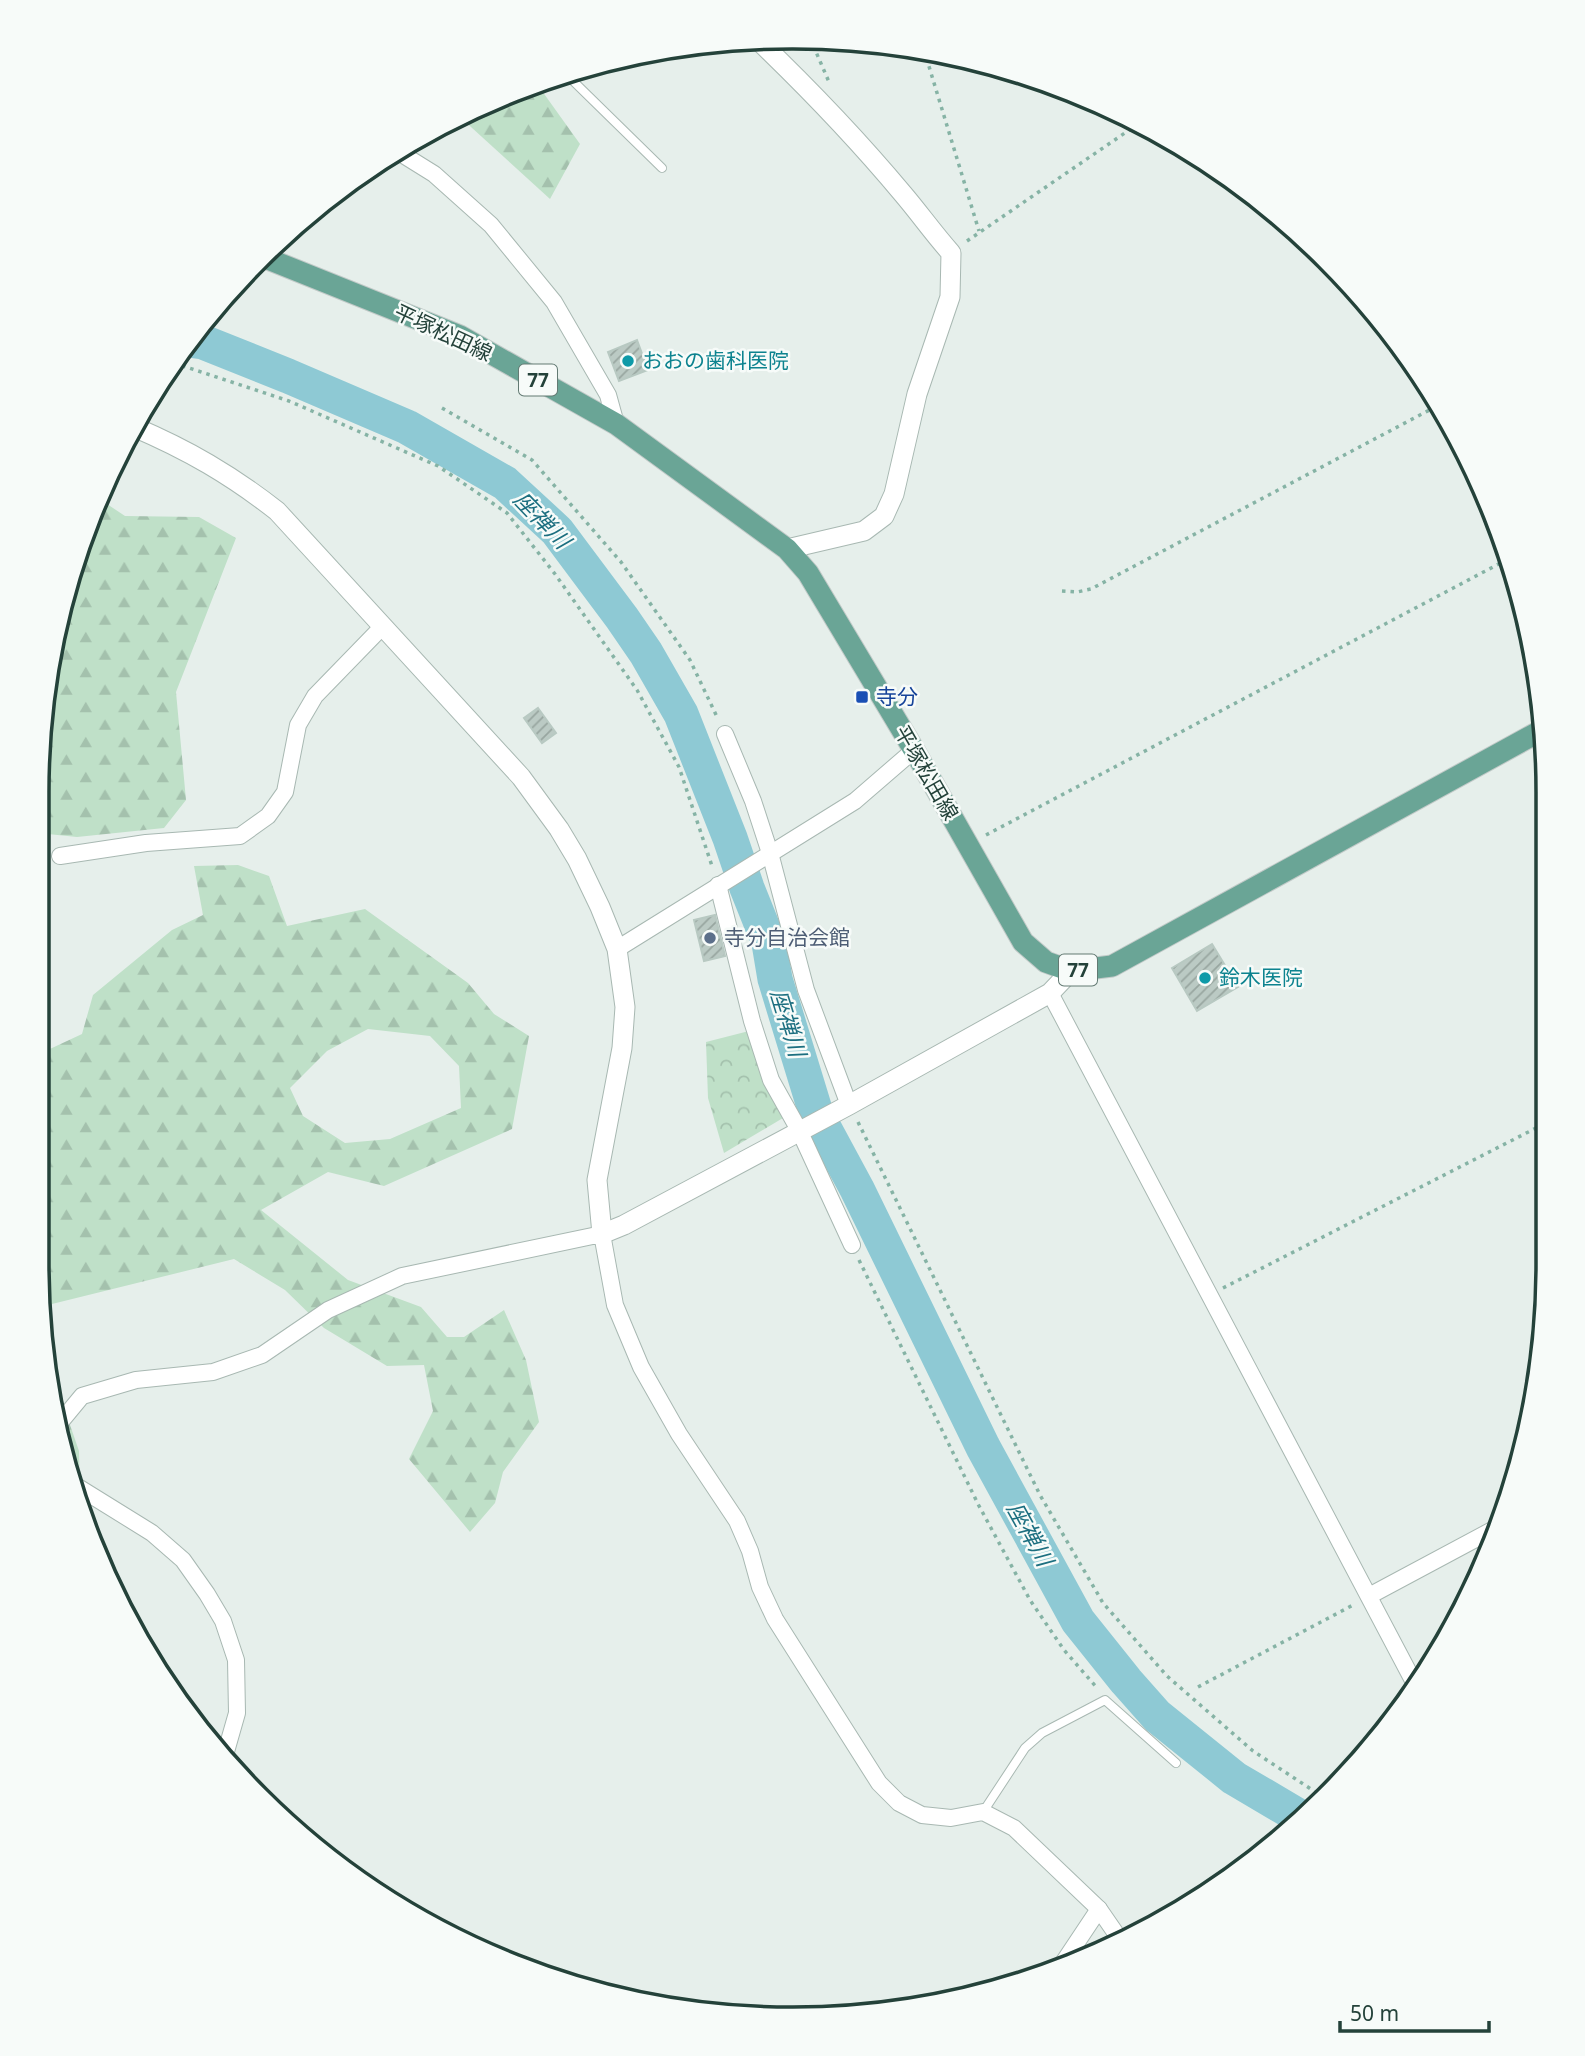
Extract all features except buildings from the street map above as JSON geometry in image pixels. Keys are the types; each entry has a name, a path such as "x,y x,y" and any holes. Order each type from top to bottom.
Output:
{"main road":[{"name":"平塚松田線","path":"273,261 460,336 616,424 787,549 808,573 914,750 1023,942 1046,962 1070,971"},
{"name":"77","path":"1070,971 1112,966 1533,735"}],"street":[{"path":"768,50 818,98 904,195 928,228 951,253 950,297 918,394 894,494 884,516 864,531 787,549"},
{"path":"407,157 433,174 491,225 554,302 608,395 616,424"},
{"path":"143,431 208,462 277,511 521,777 559,829 577,859 617,949 625,1007 622,1048 597,1180 602,1234 615,1305 641,1367 679,1434 737,1521 750,1551 760,1587 775,1619 878,1783 899,1803 922,1815 951,1818 982,1812 1014,1828 1100,1909 1115,1933"},
{"path":"60,856 146,843 240,836 268,816 285,792 298,725 315,696 383,626"},
{"path":"725,734 753,801 806,990 849,1105"},
{"path":"617,949 855,802 914,750"},
{"path":"718,885 749,1009 771,1080 799,1130 852,1245"},
{"path":"65,1417 82,1396 136,1380 213,1372 262,1355 328,1310 401,1276 602,1234 624,1225 849,1105 1050,993 1070,971"},
{"path":"1050,993 1411,1677"},
{"path":"85,1491 152,1533 183,1560 223,1621 236,1660 237,1713 228,1746"},
{"path":"1369,1596 1484,1534"},
{"path":"1071,1952 1100,1909"}],"lane":[{"path":"574,82 662,168"},
{"path":"982,1812 1025,1748 1042,1733 1105,1700 1176,1763"}],"path":[{"path":"927,61 979,231 1129,130"},
{"path":"184,366 289,401 438,466 507,513 555,574 637,690 679,767 718,885"},
{"path":"442,408 532,460 621,562 690,660 725,734"},
{"path":"1062,592 1091,589 1429,410"},
{"path":"968,845 1500,563"},
{"path":"849,1105 1040,1496 1103,1603 1167,1676 1253,1751 1315,1792"},
{"path":"1209,1296 1536,1128"},
{"path":"852,1245 978,1504 1030,1600 1064,1650 1092,1680 1105,1700"},
{"path":"1198,1687 1369,1596"}],"green space":[{"path":"543,92 580,144 550,199 468,124"},
{"path":"108,504 125,516 199,517 236,538 176,692 186,800 164,828 77,837 49,834 49,792 55,695 74,600 88,554"},
{"path":"238,865 269,876 287,926 365,909 468,983 494,1014 529,1036 512,1129 384,1186 328,1172 261,1210 348,1280 421,1307 447,1337 464,1337 504,1310 526,1360 539,1422 503,1472 495,1503 470,1532 409,1459 433,1411 424,1365 387,1366 324,1328 285,1290 234,1259 52,1304 51,1311 49,1049 82,1034 93,995 172,930 203,915 194,866","holes":["368,1029 430,1036 459,1066 461,1108 390,1139 345,1143 303,1116 290,1088 327,1051"]},
{"path":"749,1031 783,1118 724,1153 708,1098 706,1042"},
{"path":"62,1401 79,1451 79,1474"}],"waterway":[{"name":"座禅川","path":"202,342 407,427 505,483 557,531 622,618 646,653 681,714 730,838 769,943 775,979 816,1113 857,1189 983,1447 1078,1621 1157,1716 1234,1778 1293,1813"}],"place":[{"name":"おおの歯科医院","path":"628,361"},
{"name":"寺分","path":"862,697"},
{"name":"寺分自治会館","path":"710,938"},
{"name":"鈴木医院","path":"1205,978"}]}
